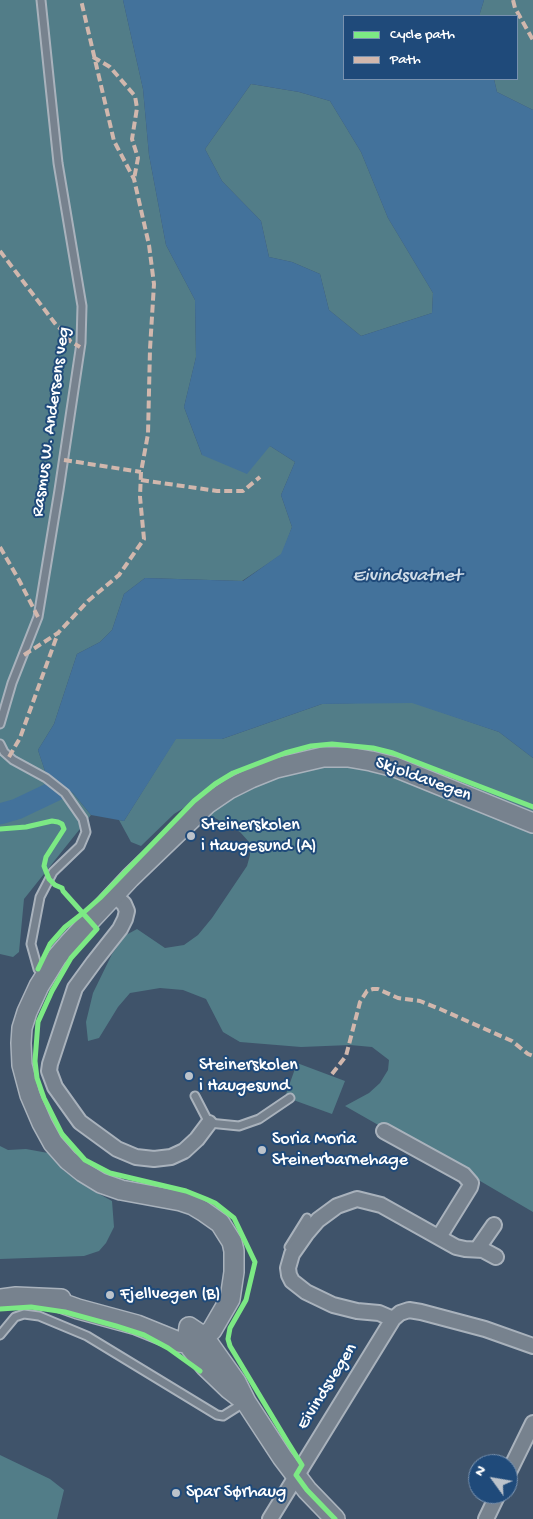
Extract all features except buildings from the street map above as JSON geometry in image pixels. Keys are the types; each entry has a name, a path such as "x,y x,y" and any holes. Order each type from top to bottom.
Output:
{"main road":[{"name":"Skjoldavegen","path":"193,1336 201,1320 214,1309 234,1282 235,1261 232,1242 220,1223 193,1205 121,1190 101,1183 68,1160 53,1143 30,1095 22,1065 22,1028 42,972 114,895 207,804 229,789 276,768 323,757 348,757 371,761 395,767 533,823"},
{"path":"0,1299 32,1297 50,1299 81,1298 137,1312 180,1327 193,1336 206,1366 229,1389 246,1402 307,1490 335,1519"}],"street":[{"path":"114,895 124,904 127,911 125,919 120,929 75,988 50,1064 55,1088 80,1122 117,1149 136,1157 154,1159 171,1157 184,1151 209,1122"},
{"path":"384,1130 464,1175 470,1183 470,1187 438,1237"},
{"path":"496,1257 478,1248 465,1249 456,1247 381,1205 357,1199 337,1206 318,1220 292,1254 288,1268 292,1281 306,1292 333,1305 356,1311 379,1313 393,1319 400,1312 409,1310 422,1312 485,1329 533,1346"},
{"path":"478,1248 494,1226"},
{"name":"Eivindsvegen","path":"270,1519 393,1319"},
{"path":"518,1454 533,1423"},
{"path":"486,1519 493,1504"}],"lane":[{"name":"Rasmus W. Andersens veg","path":"0,724 12,683 38,617 81,343 82,306 58,163 41,0"},
{"path":"0,744 4,752 13,760 46,778 65,793 83,819 86,832 80,846 53,872 40,897 31,944 42,972"},
{"path":"195,1096 209,1122 239,1126 250,1123 290,1098"},
{"path":"288,1268 285,1260 286,1253 307,1218"},
{"path":"0,1336 15,1317 24,1314 39,1316 87,1336 217,1416 224,1416 246,1402"}],"green space":[{"path":"0,0 123,0 143,89 149,155 166,245 195,300 196,357 184,407 202,455 270,446 295,462 281,495 292,527 282,554 242,581 145,578 124,594 112,630 100,642 77,654 54,724 38,750 47,777 73,793 91,815 24,899 19,952 13,957 0,954"},
{"path":"484,0 533,0 533,110 497,92 494,80 518,80 518,15 480,15"},
{"path":"251,84 299,92 330,101 361,152 388,218 433,293 432,313 361,336 329,310 320,274 292,262 269,257 261,221 222,181 205,149"},
{"path":"412,702 499,732 533,758 533,1212 345,1106 369,1093 380,1083 388,1070 389,1060 372,1047 350,1045 301,1047 240,1042 223,1032 206,999 183,990 160,988 130,993 118,1007 99,1038 88,1041 86,1022 93,993 112,954 126,935 137,929 165,948 184,945 198,935 212,918 247,866 250,855 249,842 240,832 190,804 174,814 141,846 131,842 119,820 124,821 176,738 222,739 322,704"},
{"path":"297,1063 345,1081 332,1114 285,1097"},
{"path":"0,1146 8,1150 26,1149 48,1153 63,1170 90,1189 112,1201 114,1227 106,1243 99,1251 84,1256 0,1259"},
{"path":"0,1455 50,1479 64,1490 57,1519 0,1519"}],"water":[{"name":"Eivindsvatnet","path":"123,0 484,0 480,15 343,15 343,80 494,80 497,92 533,110 533,758 499,732 412,703 322,704 222,739 176,739 124,821 91,815 73,793 47,777 38,750 54,724 77,654 100,642 112,630 124,594 145,578 243,581 281,554 292,527 281,495 295,462 270,446 247,474 202,455 184,407 196,357 195,300 166,245 149,155 143,89","holes":["251,84 299,92 330,101 361,152 388,218 433,293 432,313 361,336 329,310 320,274 292,262 269,257 261,221 222,181 205,149"]}],"waterway":[{"path":"0,814 17,809 57,790"}],"marked path":[{"path":"24,655 58,633 88,601 119,575 144,539 140,497 141,472 148,434 154,284 149,245 134,179 114,141 81,0"},
{"path":"513,0 515,8 533,40"},
{"path":"93,57 110,67 135,96 137,108 132,139 138,158 134,179"},
{"path":"0,251 57,326 64,331 70,341 80,347"},
{"path":"64,460 141,472"},
{"path":"141,480 217,491 243,491 260,477"},
{"path":"0,547 38,617"},
{"path":"9,757 20,738 58,633"},
{"path":"332,1074 346,1056 360,1002 367,991 373,989 378,989 398,998 420,1001 440,1009 512,1041 533,1056"}],"cycle path":[{"path":"38,969 50,944 65,927 100,898 194,801 215,784 233,773 285,753 311,746 332,744 373,748 393,753 533,807"},
{"path":"0,829 26,827 52,821 62,824 64,829 46,857 44,866 49,879 55,885 62,888"},
{"path":"62,888 97,929 71,958 52,991 38,1022 35,1061 37,1078 44,1098 62,1134 85,1160 110,1173 186,1191 215,1203 234,1218 255,1262 246,1300 230,1328 228,1339 230,1346 302,1465 296,1475 307,1490 335,1519"},
{"path":"0,1309 31,1307 65,1312 116,1326 144,1335 168,1348 200,1371"}],"place":[{"name":"Steinerskolen i Haugesund (A)","path":"191,836"},
{"name":"Steinerskolen i Haugesund","path":"189,1076"},
{"name":"Soria Moria Steinerbarnehage","path":"262,1150"},
{"name":"Fjellvegen (B)","path":"110,1295"},
{"name":"Spar Sørhaug","path":"176,1493"}]}
